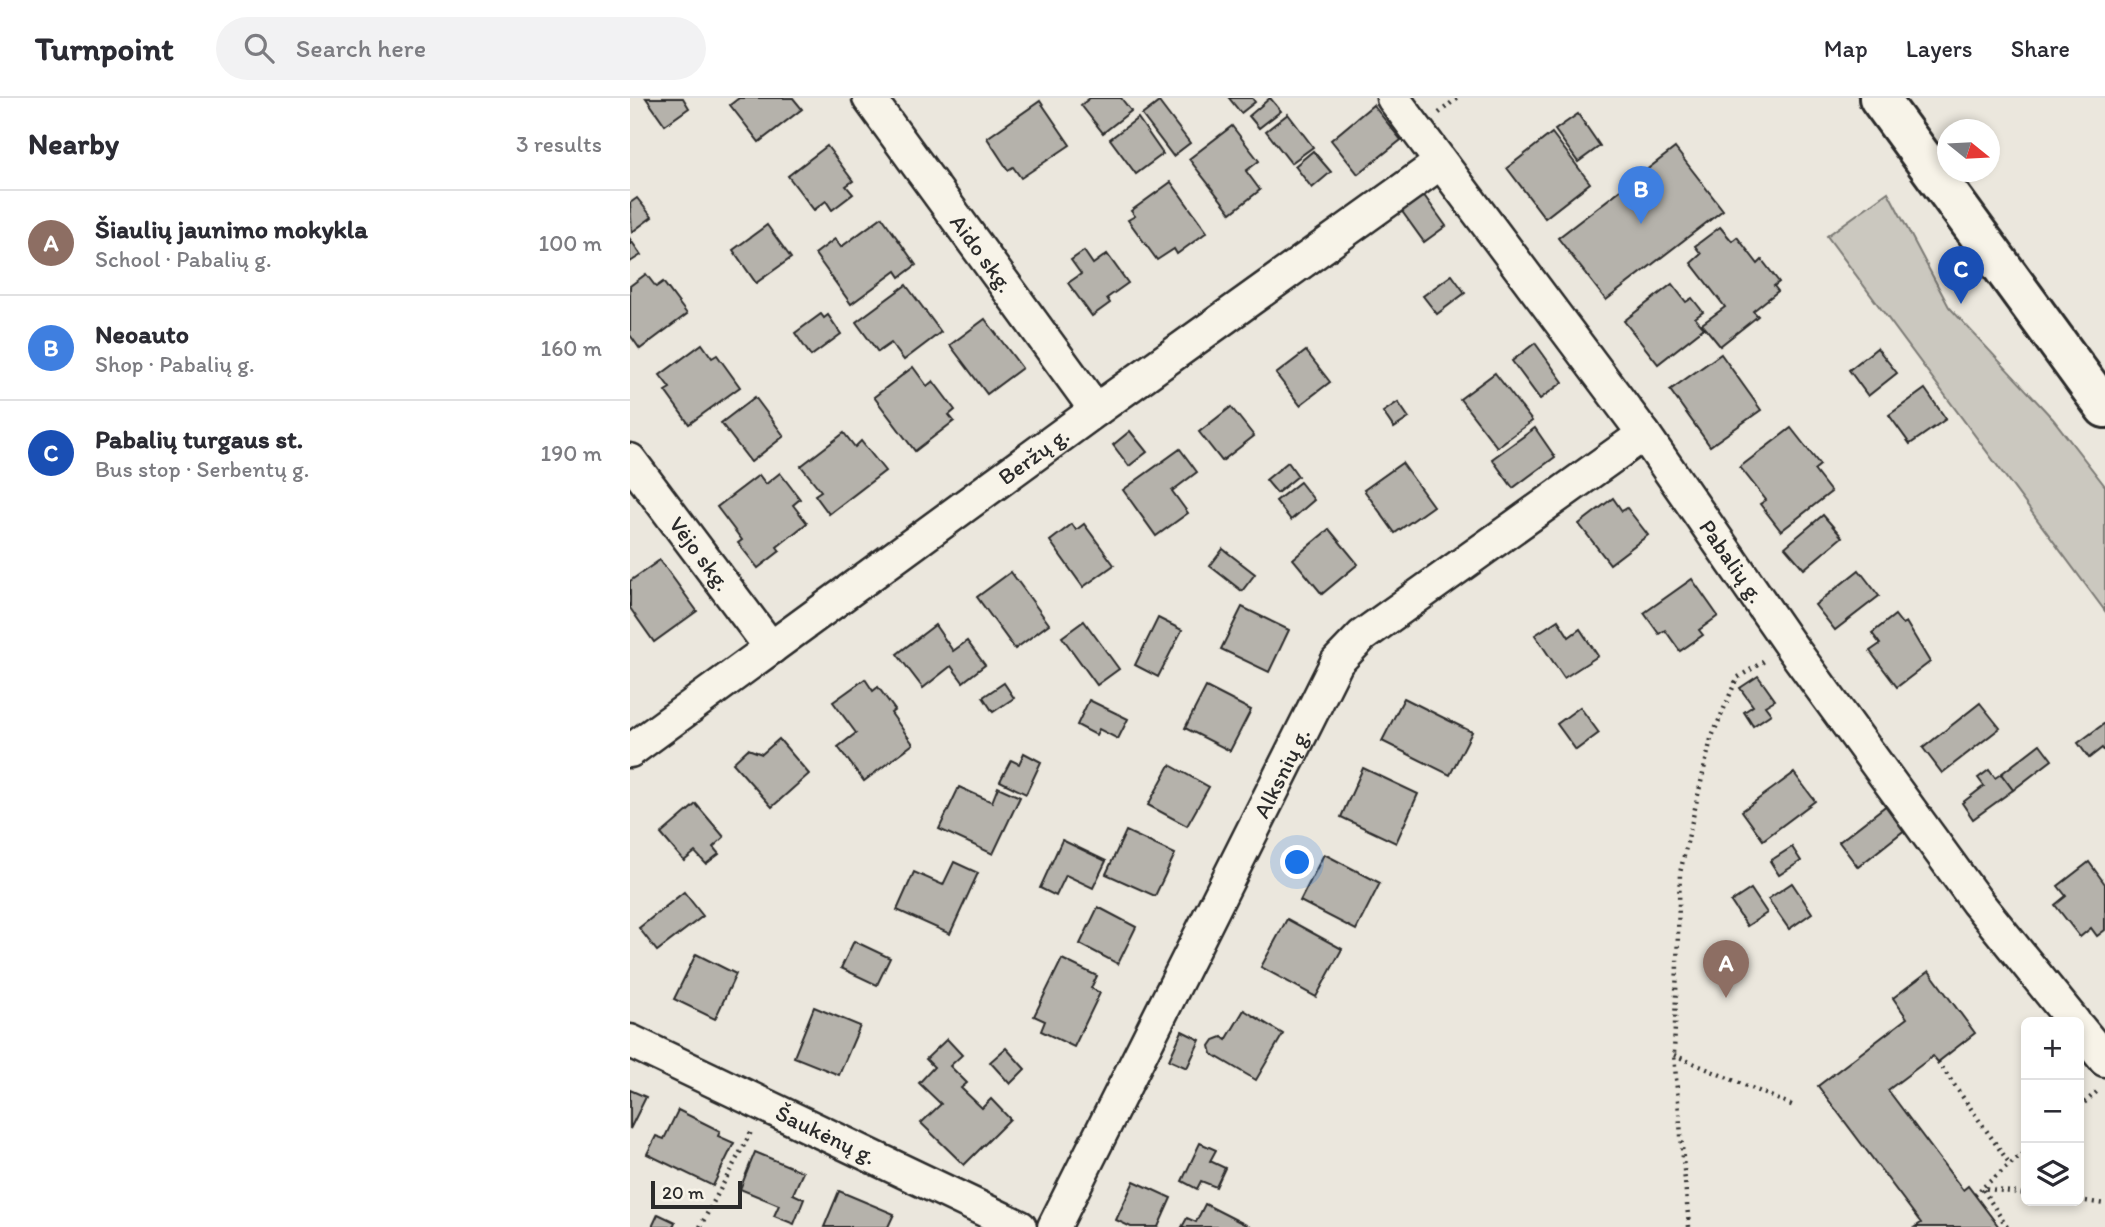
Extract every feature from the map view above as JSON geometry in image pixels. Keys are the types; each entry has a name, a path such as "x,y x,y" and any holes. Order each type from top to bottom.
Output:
{"main road":[{"path":"1879,98 2105,408"}],"street":[{"name":"Aido skg.","path":"869,98 1096,410"},
{"name":"Pabalių g.","path":"1392,98 1644,434 1790,645 1978,902 2070,1017"},
{"name":"Beržų g.","path":"630,751 1096,410 1440,163"},
{"name":"Alksnių g.","path":"1054,1227 1337,662 1362,636 1644,434"},
{"name":"Vėjo skg.","path":"630,460 771,648"},
{"path":"2084,1034 2105,1060"},
{"name":"Šaukėnų g.","path":"630,1041 1020,1227"}],"path":[{"path":"1689,1227 1674,1055 1680,873 1711,740 1737,678 1790,645"},
{"path":"1674,1055 1796,1107"},
{"path":"1938,1062 2010,1164"},
{"path":"2084,1103 2105,1085"},
{"path":"700,1227 764,1106"},
{"path":"1975,1195 2021,1155"},
{"path":"1982,1188 2021,1193"},
{"path":"1982,1188 2007,1227"},
{"path":"2084,1201 2105,1204"}],"shaded area":[{"path":"1888,192 1949,307 2053,419 2105,486 2105,611 1827,236"}],"building":[{"path":"646,98 683,98 689,108 665,125"},
{"path":"739,98 793,98 802,109 759,142 730,105"},
{"path":"1090,98 1121,98 1131,111 1103,133 1081,105"},
{"path":"1229,98 1252,98 1255,102 1241,113"},
{"path":"1270,98 1281,111 1259,128 1249,116"},
{"path":"1040,101 1070,145 1021,178 1013,167 1008,170 987,138"},
{"path":"1159,102 1190,143 1173,156 1142,115"},
{"path":"1373,105 1401,140 1358,174 1331,140"},
{"path":"1288,114 1313,147 1291,163 1266,131"},
{"path":"1578,114 1600,146 1578,162 1555,130"},
{"path":"1138,118 1163,154 1136,174 1110,139"},
{"path":"1232,126 1259,161 1246,171 1260,190 1231,213 1189,159"},
{"path":"1552,133 1590,183 1545,218 1507,168"},
{"path":"827,146 853,181 846,186 853,194 832,210 826,201 814,210 788,176"},
{"path":"1675,148 1723,210 1606,300 1558,238"},
{"path":"1313,151 1331,172 1312,188 1295,166"},
{"path":"1171,182 1207,232 1177,254 1174,249 1157,260 1128,220 1135,216 1131,211"},
{"path":"1423,194 1446,226 1424,242 1401,210"},
{"path":"637,198 652,217 632,232 630,203"},
{"path":"882,217 916,265 900,277 896,271 851,304 815,254 835,239 841,247"},
{"path":"767,225 791,258 756,283 733,250"},
{"path":"1720,227 1732,241 1737,237 1758,264 1762,260 1779,282 1774,286 1778,291 1753,311 1758,316 1720,346 1702,324 1725,307 1691,263 1701,254 1695,246"},
{"path":"630,239 641,255 630,262"},
{"path":"1084,251 1093,264 1107,254 1128,283 1107,298 1110,303 1092,316 1068,283 1081,274 1071,260"},
{"path":"646,274 656,287 663,282 687,314 640,349 630,335 630,286"},
{"path":"1452,275 1465,293 1437,314 1423,296"},
{"path":"1672,284 1686,302 1692,298 1703,312 1695,318 1704,328 1658,364 1624,321"},
{"path":"906,285 941,332 904,360 891,343 878,352 856,322"},
{"path":"821,314 824,318 828,315 841,334 811,356 795,333"},
{"path":"985,319 1022,368 987,394 950,345"},
{"path":"1535,343 1563,382 1540,399 1512,361"},
{"path":"702,344 712,358 717,355 740,387 689,424 665,391 670,388 660,375"},
{"path":"1877,348 1897,373 1868,396 1849,370"},
{"path":"1306,351 1330,382 1300,405 1276,374"},
{"path":"1721,354 1761,410 1710,446 1670,390"},
{"path":"913,367 927,386 933,381 955,410 949,415 954,421 915,451 874,397"},
{"path":"1495,373 1532,421 1497,447 1460,399"},
{"path":"1925,389 1946,419 1910,444 1889,415"},
{"path":"755,397 784,436 751,462 721,423"},
{"path":"1398,402 1409,418 1394,428 1383,412"},
{"path":"1231,407 1254,436 1222,461 1199,432"},
{"path":"1535,428 1555,457 1513,488 1492,459"},
{"path":"1791,428 1820,465 1814,470 1831,492 1781,531 1760,504 1766,500 1740,467"},
{"path":"1130,431 1147,452 1129,466 1113,445"},
{"path":"844,433 855,447 861,441 885,471 829,514 815,495 821,491 801,466"},
{"path":"1180,449 1197,472 1172,491 1188,513 1156,536 1123,490"},
{"path":"1288,462 1298,476 1277,493 1266,480"},
{"path":"1402,463 1433,506 1395,533 1364,490"},
{"path":"780,473 800,499 793,505 807,523 777,547 780,551 758,568 738,543 742,540 717,507 759,475 766,484"},
{"path":"1300,482 1314,500 1291,520 1276,501"},
{"path":"1613,498 1622,511 1627,508 1648,535 1610,564 1579,524"},
{"path":"1823,515 1842,537 1804,569 1785,547"},
{"path":"1072,524 1076,530 1084,524 1114,565 1083,587 1050,541"},
{"path":"1329,529 1358,564 1322,594 1293,559"},
{"path":"1223,549 1255,574 1242,591 1210,566"},
{"path":"660,560 697,611 654,642 630,608 630,581"},
{"path":"1859,570 1879,596 1835,630 1815,605"},
{"path":"1011,572 1049,624 1015,649 977,597"},
{"path":"1692,579 1718,616 1699,630 1703,635 1680,651 1665,630 1659,634 1644,613"},
{"path":"1242,607 1289,630 1269,672 1221,649"},
{"path":"1895,615 1902,624 1906,622 1930,662 1897,687 1870,651 1880,644 1872,633"},
{"path":"1158,618 1182,630 1158,677 1135,665"},
{"path":"1558,620 1569,637 1580,629 1598,656 1564,678 1535,635"},
{"path":"1084,621 1119,669 1097,685 1062,637"},
{"path":"935,625 953,651 967,641 985,665 963,682 951,666 923,688 897,654"},
{"path":"1758,676 1775,700 1765,706 1771,714 1753,726 1744,712 1753,706 1740,688"},
{"path":"865,679 873,691 878,687 895,710 891,713 913,744 864,781 838,747 856,733 833,702"},
{"path":"1004,683 1014,698 993,712 983,697"},
{"path":"1206,687 1251,710 1230,751 1185,728"},
{"path":"1404,698 1472,732 1450,775 1382,741"},
{"path":"1089,700 1128,719 1118,739 1099,729 1096,735 1077,725"},
{"path":"1980,703 2000,728 1942,773 1923,748"},
{"path":"1580,707 1599,733 1576,750 1557,724"},
{"path":"2105,723 2105,752 2102,748 2089,758 2078,743"},
{"path":"779,739 809,774 772,807 733,763 748,749 762,754"},
{"path":"2040,744 2052,760 2013,790 2001,774"},
{"path":"1024,753 1041,762 1026,794 1000,781 1011,760 1019,764"},
{"path":"1170,765 1209,787 1187,826 1148,805"},
{"path":"1363,768 1418,794 1396,843 1341,817"},
{"path":"1989,770 1995,778 2001,774 2013,790 1973,819 1962,803 1984,786 1978,778"},
{"path":"1794,773 1815,801 1763,840 1742,811"},
{"path":"959,787 992,802 998,787 1020,797 993,854 939,829"},
{"path":"696,804 724,837 713,847 719,854 706,864 695,852 684,861 661,834"},
{"path":"1888,804 1907,828 1858,867 1839,842"},
{"path":"1126,831 1175,854 1155,896 1106,874"},
{"path":"1062,840 1106,861 1093,888 1066,875 1056,896 1040,888"},
{"path":"1792,847 1801,861 1779,875 1770,861"},
{"path":"1324,854 1380,883 1356,930 1300,901"},
{"path":"954,862 978,873 950,934 897,910 914,872 943,885"},
{"path":"2089,862 2105,884 2105,930 2097,936 2091,928 2080,937 2055,905 2066,896 2058,886"},
{"path":"1792,883 1812,913 1789,929 1768,899"},
{"path":"1751,889 1767,913 1747,926 1731,902"},
{"path":"684,892 703,916 657,951 639,928"},
{"path":"1098,907 1136,927 1118,964 1080,944"},
{"path":"1287,919 1342,949 1316,997 1261,967"},
{"path":"854,941 890,958 877,985 841,968"},
{"path":"696,954 736,974 715,1019 674,999"},
{"path":"1062,959 1097,976 1091,988 1100,993 1074,1047 1041,1031 1045,1021 1034,1016"},
{"path":"1929,971 1975,1033 1938,1062 1933,1056 1888,1090 1963,1190 1968,1186 1999,1227 1915,1227 1921,1223 1818,1086 1907,1018 1893,998"},
{"path":"814,1007 860,1026 839,1075 794,1057"},
{"path":"1244,1010 1283,1034 1256,1080 1212,1054 1210,1046 1214,1040 1222,1037 1226,1040"},
{"path":"1182,1031 1200,1040 1187,1068 1169,1060"},
{"path":"947,1039 962,1055 950,1066 967,1083 961,1088 982,1108 991,1099 1010,1119 964,1165 921,1123 941,1104 919,1083 934,1067 926,1059"},
{"path":"1006,1048 1025,1069 1010,1084 990,1062"},
{"path":"630,1090 646,1097 630,1129"},
{"path":"678,1110 720,1131 718,1136 734,1143 713,1186 647,1154 656,1136 664,1139"},
{"path":"1200,1143 1216,1150 1210,1161 1225,1168 1216,1187 1201,1181 1197,1189 1182,1181"},
{"path":"755,1152 803,1172 793,1194 804,1199 794,1224 774,1216 779,1205 740,1189"},
{"path":"1134,1181 1171,1198 1158,1227 1131,1227 1116,1220"},
{"path":"839,1191 894,1214 888,1227 824,1227"},
{"path":"1205,1204 1250,1227 1182,1227 1187,1218 1196,1222"},
{"path":"658,1214 675,1222 673,1227 652,1227"}],"place":[{"name":"Neoauto","path":"1641,224"},
{"name":"Pabalių turgaus st.","path":"1961,304"},
{"name":"Šiaulių jaunimo mokykla","path":"1726,998"}]}
